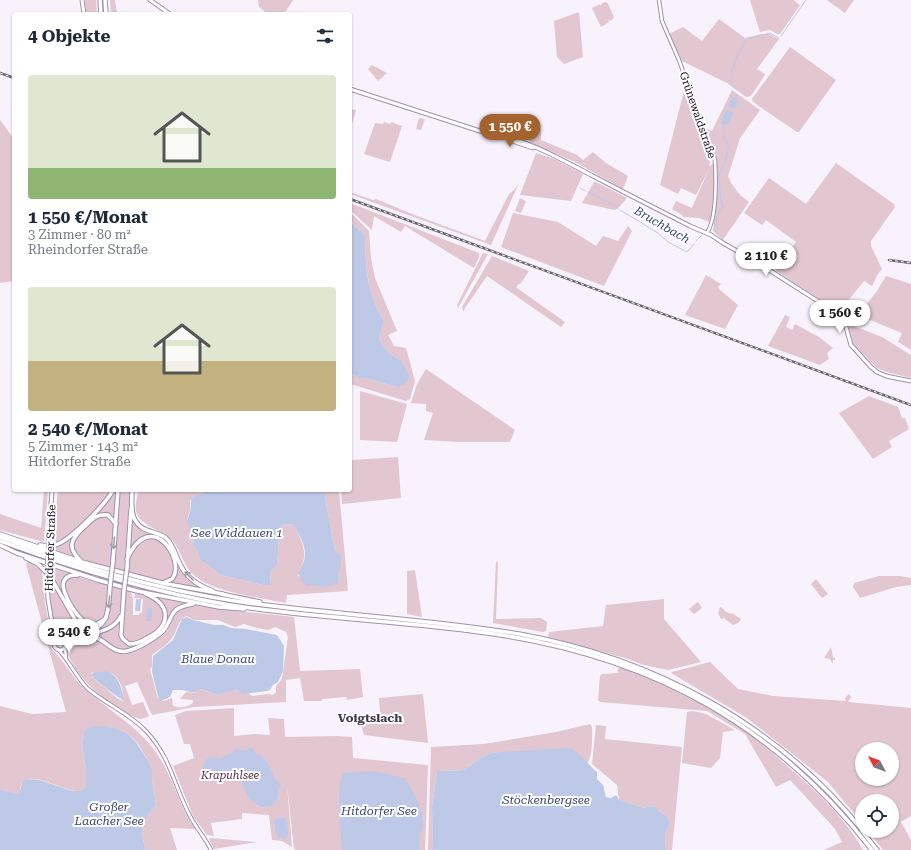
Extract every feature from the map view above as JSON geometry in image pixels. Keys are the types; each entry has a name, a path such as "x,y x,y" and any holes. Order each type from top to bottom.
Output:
{"highway":[{"path":"100,0 101,12"},
{"path":"105,0 106,12"},
{"path":"26,542 51,546 62,542 104,504 112,492"},
{"path":"65,646 69,642 102,625 106,618 113,561 118,492"},
{"path":"17,553 80,574 137,591 153,597 161,605 165,618 161,628 154,635 139,643 129,644 121,635 122,611 124,590 126,568 127,559 132,492"},
{"path":"132,492 133,517 138,525 143,529 158,534 167,540 173,547 184,570 197,583 205,588 223,594"},
{"path":"82,562 75,555 72,547 73,539 77,533 98,515 108,515 116,524"},
{"path":"0,534 82,562 162,583 223,594 288,610"},
{"path":"0,537 75,564 129,579 201,595 288,610 463,626 513,633 567,644 630,664 663,677 698,694 733,714 761,734 798,764 821,785 855,823"},
{"path":"127,559 135,544 142,538 154,537 164,541 171,552 176,571 172,579 162,583"},
{"path":"0,541 75,568 150,589 223,603 460,630 529,640 588,654 628,667 653,677 715,708 775,750 797,768 828,798 872,850"},
{"path":"0,545 38,564 50,576 81,630 80,636"},
{"path":"80,574 71,575 65,579 63,586 65,594 76,615 83,622 92,625 99,623 106,618"},
{"path":"137,591 218,607 268,612 288,610"},
{"path":"80,636 94,637 117,651 128,651 160,634 164,630 170,616 176,609 187,604 197,603"},
{"path":"62,638 80,636 110,628 117,622 122,611"},
{"path":"868,838 877,850"}],"main road":[{"path":"82,0 84,12"},
{"path":"150,0 167,12"},
{"path":"352,90 489,134 516,140 570,164 690,226 707,233 792,284 838,315 845,322 849,342 857,353 878,372 889,377 911,381"},
{"name":"Hitdorfer Straße","path":"52,492 47,576 48,599 54,641"},
{"name":"Hitdorfer Straße","path":"53,629 62,638"},
{"path":"62,638 65,646 58,650 55,647 54,641 62,638"}],"street":[{"name":"Grünewaldstraße","path":"659,0 662,21 679,60 715,160 716,172 713,214 710,228 707,233"},
{"path":"65,646 66,660"},
{"path":"58,650 88,688 139,725 165,756 189,815 211,850"}],"green space":[{"path":"85,0 96,0 97,12 86,12"},
{"path":"110,0 115,0 117,12 111,12"},
{"path":"258,0 293,0 285,12 265,12 259,7"},
{"path":"750,0 793,0 800,5 780,34 777,34 770,30 760,32"},
{"path":"827,0 854,0 845,13"},
{"path":"607,2 614,17 611,21 608,20 609,22 601,27 592,8 600,4 601,6 602,3"},
{"path":"579,12 583,57 564,64 557,57 554,21"},
{"path":"719,19 745,38 762,34 770,34 779,39 757,69 765,75 751,96 746,97 727,83 682,61 669,34 683,27 702,41"},
{"path":"790,47 836,80 799,132 753,102 752,99"},
{"path":"372,65 387,73 378,81 368,69"},
{"path":"685,87 710,162 709,167 716,160 706,128 712,131 732,90 760,110 740,138 728,176 731,183 740,195 749,202 723,240 713,231 714,224 699,218 683,217 672,209 676,201 692,208 709,169 696,195 681,188 678,194 660,185"},
{"path":"352,109 356,110 352,124"},
{"path":"502,115 517,117 524,120 519,139 496,133"},
{"path":"419,118 425,119 421,130 416,129"},
{"path":"0,120 12,136 12,281 0,283"},
{"path":"384,122 390,124 391,122 402,126 390,162 364,154 375,123 383,124"},
{"path":"534,124 541,130 541,140 577,155 583,160 593,152 606,163 628,176 623,189 575,162 529,142"},
{"path":"536,153 554,159 583,174 571,201 520,195"},
{"path":"836,163 894,204 895,207 871,241 871,246 882,269 877,275 872,286 864,281 847,302 836,310 776,271 796,242 766,220 762,225 744,213 769,178 806,204"},
{"path":"594,182 627,198 615,210 582,203"},
{"path":"519,183 491,245 352,195 352,193 373,200 376,199 485,241 509,194"},
{"path":"520,198 526,201 521,213 515,211"},
{"path":"352,204 479,253 479,257 474,268 405,226 401,232 374,216 372,230 352,212"},
{"path":"513,213 558,222 596,246 603,236 618,241 628,226 632,231 604,286 501,247"},
{"path":"352,214 369,231 371,258 375,278 397,331 388,335 394,346 406,348 415,381 410,399 406,401 352,385 352,374 358,378 365,378 397,387 400,360 389,353 379,339 384,321 378,310 368,280 365,235 352,224"},
{"path":"483,253 488,254 458,308 457,305"},
{"path":"492,256 529,271 521,283 517,285 517,288 565,322 561,327 487,276 463,311 462,307"},
{"path":"706,275 721,284 718,287 720,290 738,305 725,329 685,315"},
{"path":"886,276 911,284 911,350 898,342 902,333 858,315 877,291"},
{"path":"785,315 790,317 786,327 792,330 795,324 819,337 833,348 827,353 829,359 820,365 768,346"},
{"path":"848,324 882,337 911,355 911,378 877,368 853,344"},
{"path":"426,369 515,430 510,442 424,440 433,413 426,411 426,404 411,403 417,384"},
{"path":"360,391 407,404 397,442 360,440"},
{"path":"869,396 898,407 902,418 905,418 909,429 889,441 892,447 873,459 839,413"},
{"path":"398,457 401,498 342,504 341,492 352,492 352,460"},
{"path":"44,492 48,492 44,542 0,530 0,514 41,528"},
{"path":"58,492 110,492 86,521 62,540 53,544"},
{"path":"114,492 117,492 115,521 112,517 99,514 76,534 72,552 76,558 50,550 50,547 57,546 96,514"},
{"path":"119,492 130,492 124,571 114,568"},
{"path":"138,492 202,492 190,501 190,511 187,519 194,541 193,545 197,550 200,560 221,575 263,585 271,585 270,572 277,564 280,527 285,524 294,525 303,544 304,550 303,561 298,576 324,587 339,581 325,492 339,492 348,591 287,595 286,603 237,594 212,586 202,581 190,571 171,539 141,520 136,511"},
{"path":"106,516 114,523 111,568 84,560 74,551 73,543 78,534 98,517"},
{"path":"132,516 140,528 164,538 169,543 174,554 163,540 154,536 145,536 136,541 129,552"},
{"path":"151,537 160,540 170,552 175,567 172,578 160,581 128,572 130,555 138,542"},
{"path":"176,557 188,575 206,590 168,583 176,577 178,567"},
{"path":"28,561 42,571 45,603 51,635 50,643 52,649 82,686 132,726 148,742 161,760 184,810 195,829 170,828 177,850 146,850 142,831 146,818 156,804 152,780 152,767 137,742 127,733 115,728 103,726 87,728 82,744 86,771 86,786 82,790 71,790 36,779 30,779 21,784 20,792 17,794 0,789 0,706 32,714 66,712 26,564"},
{"path":"496,561 498,563 496,619 541,618 547,622 546,631 543,632 493,623"},
{"path":"49,566 72,573 63,583 74,612 85,624 99,626 84,633 58,585 49,573"},
{"path":"415,570 422,617 407,614 407,571"},
{"path":"49,576 80,630 80,633 64,637 59,635 56,630 52,615"},
{"path":"75,576 109,585 106,608 100,621 93,623 87,622 78,615 73,606 65,590 65,582 71,577"},
{"path":"879,576 900,576 911,578 911,585 896,587 860,598 853,587 854,583"},
{"path":"816,579 828,594 822,598 811,584"},
{"path":"112,586 123,589 120,613 114,622 109,626 92,632 99,628 107,618 110,607"},
{"path":"126,590 130,590 133,599 133,615 138,615 142,612 143,599 134,598 135,594 138,593 156,601 162,609 164,619 159,629 139,641 130,643 125,640 122,634"},
{"path":"154,597 186,603 175,608 162,630 152,639 125,650 111,646 94,635 112,628 120,620 118,632 123,641 132,645 142,643 153,637 161,629 166,619 164,608"},
{"path":"664,599 664,619 701,662 668,670 644,665 628,659 548,637 549,632 603,626 606,605"},
{"path":"698,602 702,608 694,614 689,609"},
{"path":"192,605 294,617 300,671 360,669 363,697 347,700 346,697 322,699 322,701 304,701 300,678 286,680 286,702 194,707 152,715 137,682 125,686 132,705 143,702 149,716 140,719 119,708 93,689 80,674 68,655 78,643 94,639 120,653 132,652 163,635 177,612","holes":["186,616 194,620 218,620 235,627 244,624 268,630 275,627 286,632 288,637 282,679 276,686 276,692 273,695 267,694 252,696 248,693 242,693 234,689 218,695 202,689 194,693 186,692 180,699 193,700 193,703 183,707 173,706 172,698 163,701 158,699 150,669 152,667 152,655 170,641 179,623","91,673 111,673 118,679 122,687 124,700 122,701 117,698 92,677"]},
{"path":"720,607 724,609 724,611 731,614 732,613 741,619 738,623 733,625 724,618 721,619 718,613"},
{"path":"831,647 833,658 835,658 833,663 830,659 824,658"},
{"path":"710,662 738,689 773,696 846,701 845,698 849,694 851,697 848,702 911,708 911,816 901,822 911,840 911,850 883,850 874,838 899,838 899,794 855,794 855,815 828,782 747,718 671,673"},
{"path":"620,667 685,696 732,722 753,736 822,798 849,828 863,850 824,850 842,842 835,829 790,780 776,787 745,734 707,711 600,702 598,700 600,676 602,674 619,673 617,670"},
{"path":"423,694 428,743 364,735 361,725 381,723 379,698"},
{"path":"234,708 234,736 254,734 270,735 268,718 284,719 285,737 352,737 353,758 428,765 425,850 294,849 287,784 292,847 282,841 272,840 269,815 242,813 242,819 211,823 214,836 207,835 193,816 173,766 194,758 190,744 184,744 175,715 186,711"},
{"path":"693,711 706,714 735,730 723,732 720,758 711,768 682,763 687,712"},
{"path":"590,724 592,727 592,746 587,764 575,751 499,752 490,753 482,757 464,770 437,771 432,807 433,850 428,850 431,747 484,744 556,732"},
{"path":"596,725 606,726 605,739 682,747 672,850 666,850 665,833 668,828 666,815 658,811 656,807 651,806 644,808 619,800 617,785 592,764"},
{"path":"209,839 257,842 214,849"}],"water":[{"path":"732,97 737,98 738,103 734,109 728,106"},
{"path":"726,110 733,113 730,122 725,126 721,123"},
{"path":"352,224 365,235 368,280 378,310 384,321 379,339 389,353 400,360 409,375 408,381 405,384 397,387 365,378 358,378 352,374"},
{"name":"See Widdauen 1","path":"202,492 325,492 335,551 341,556 341,567 338,571 339,581 337,584 324,587 307,586 302,581 299,574 305,555 304,547 294,525 285,524 280,527 277,565 270,572 271,585 263,585 221,575 200,560 197,550 193,545 194,541 187,522 191,508 191,500 197,495 201,494"},
{"path":"136,599 141,599 140,611 135,611"},
{"path":"148,607 152,609 152,616 150,621 146,621"},
{"name":"Blaue Donau","path":"186,617 214,625 223,625 231,628 246,629 277,635 284,646 283,671 278,682 273,685 270,690 244,694 236,689 218,695 202,689 196,692 173,690 170,697 161,701 159,700 152,672 153,656 173,640 182,619"},
{"path":"106,671 113,674 119,681 124,701 90,675 95,672"},
{"name":"Großer Laacher See","path":"94,726 115,728 127,733 136,742 152,767 152,780 156,804 146,818 143,827 143,841 146,850 0,850 0,789 17,794 20,792 22,782 28,779 36,779 69,790 82,790 86,786 86,771 82,744 84,732 87,728"},
{"name":"Krapuhlsee","path":"252,747 256,754 261,755 268,764 273,776 280,783 277,800 272,806 261,807 250,800 242,784 242,776 239,771 231,774 215,775 212,777 205,774 203,771 204,763 209,757 220,759 237,749 248,751 247,749"},
{"name":"Stöckenbergsee","path":"569,748 580,755 597,772 597,779 603,785 606,797 611,798 616,795 619,800 644,808 651,806 656,807 658,811 666,815 669,821 668,828 665,833 666,850 433,850 432,807 437,771 464,770 490,753"},
{"name":"Hitdorfer See","path":"374,771 404,778 411,788 420,807 423,819 423,826 420,834 420,850 342,850 339,810 341,779 344,773"},
{"path":"286,818 288,832 286,839 278,837 275,830 275,819"}],"waterway":[{"name":"Bruchbach","path":"781,36 806,0"},
{"name":"Bruchbach","path":"734,88 731,83 732,71 737,56 747,39 770,33 779,38"},
{"name":"Bruchbach","path":"736,93 736,99"},
{"name":"Bruchbach","path":"714,229 718,214 723,206 718,178 726,158 728,146 723,133 724,124"},
{"name":"Bruchbach","path":"580,188 585,191"},
{"name":"Bruchbach","path":"588,192 617,207 618,209"},
{"name":"Bruchbach","path":"620,210 658,233 668,242 687,252 694,244"},
{"name":"Bruchbach","path":"696,241 701,236"}],"railway":[{"path":"0,73 12,77"},
{"path":"352,200 911,405"},
{"path":"889,260 911,263"}],"district":[{"name":"Voigtslach","path":"370,718"}]}
